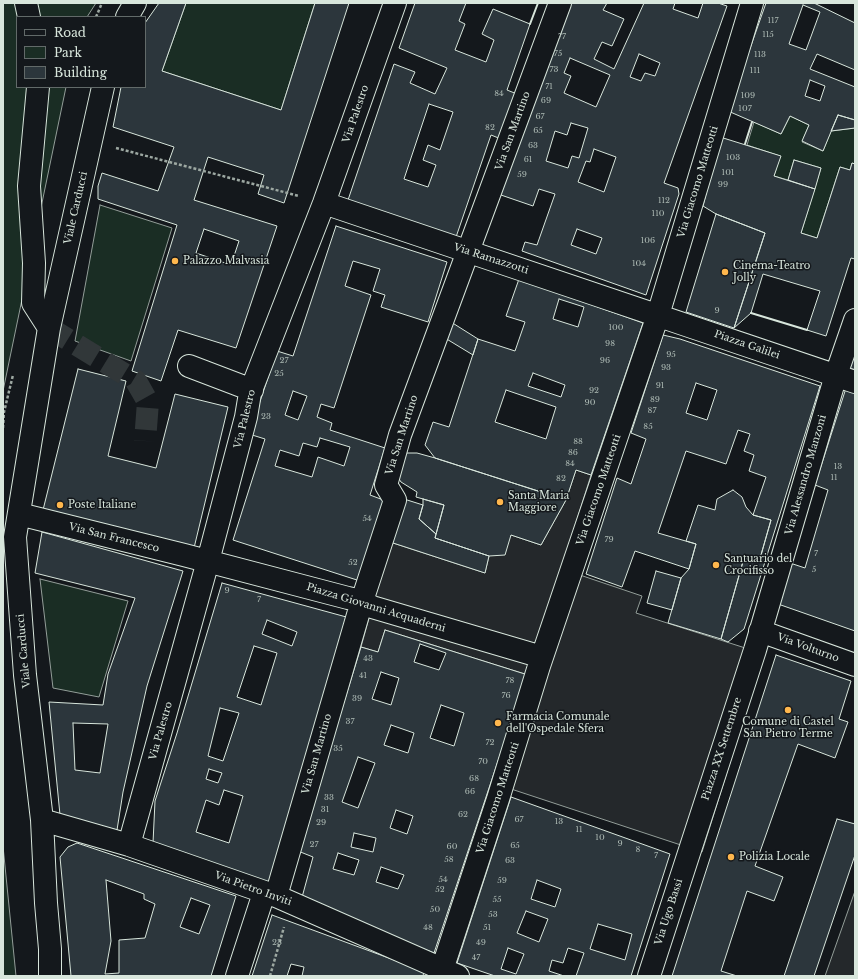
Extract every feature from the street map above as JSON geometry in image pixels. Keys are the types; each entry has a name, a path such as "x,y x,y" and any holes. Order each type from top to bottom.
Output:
{"street":[{"path":"26,3 29,16"},
{"path":"128,16 135,3"},
{"name":"Via Palestro","path":"129,845 208,561 252,390 324,203 395,3"},
{"name":"Via San Martino","path":"236,976 270,894 395,500 386,485 400,435 560,3"},
{"name":"Via Giacomo Matteotti","path":"447,974 498,799 542,657 658,315 752,3"},
{"path":"38,88 29,186 34,263 34,303 49,328"},
{"name":"Viale Carducci","path":"50,976 50,949 42,820 25,667 15,537 49,328 103,88"},
{"name":"Via Ramazzotti","path":"324,203 658,315"},
{"name":"Piazza Galilei","path":"658,315 845,378"},
{"name":"Via Alessandro Manzoni","path":"758,641 845,378 855,320"},
{"path":"189,366 252,390"},
{"name":"Via San Francesco","path":"19,514 208,561"},
{"name":"Piazza Giovanni Acquaderni","path":"208,561 362,601 372,607 542,657"},
{"name":"Via Volturno","path":"758,641 855,665"},
{"name":"Piazza XX Settembre","path":"690,848 758,641"},
{"name":"Via Pietro Inviti","path":"42,820 129,845 270,894 447,974"},
{"name":"Via Ugo Bassi","path":"649,976 690,848"}],"path":[{"path":"96,16 102,3"},
{"path":"91,141 324,203"}],"green space":[{"path":"3,3 96,3 88,16 16,16 16,88 66,88 3,391"},
{"path":"186,3 315,3 281,110 162,71"},
{"path":"790,116 809,125 802,142 823,151 831,131 855,128 855,164 852,163 850,170 840,167 817,238 801,233 821,168 794,160 788,180 774,176 780,156 747,145 754,122 781,134"},
{"path":"100,205 172,228 131,361 75,341"},
{"path":"40,579 128,601 99,697 53,688"},
{"path":"3,846 16,976 3,976"}],"shaded area":[{"path":"576,470 591,475 528,675 385,630 378,652 361,647 390,542 485,573 489,556 511,535 541,545 566,500"},
{"path":"571,572 642,596 636,613 764,654 702,852 502,786"},
{"path":"855,891 855,976 825,976"}],"building":[{"path":"159,3 186,3 162,71 281,110 315,3 349,3 284,203 258,194 264,175 208,157 194,200 277,226 236,348 178,330 161,381 132,371 177,225 98,199 98,186 102,173 158,191 174,147 113,127 121,88 146,88 146,22","holes":["204,229 239,241 231,265 196,253"]},
{"path":"415,3 466,3 459,21 465,24 455,50 486,62 494,40 482,34 493,9 530,24 507,90 517,94 501,139 491,135 455,240 347,203 394,64 415,72 410,83 435,94 447,68 399,48","holes":["429,104 453,112 440,150 428,145 423,160 436,165 428,187 404,179"]},
{"path":"562,3 607,3 603,10 624,19 612,46 602,42 594,59 614,69 644,3 675,3 673,9 698,18 703,3 718,3 727,6 664,183 678,188 679,194 646,295 522,251 525,242 537,245 555,194 539,189 533,206 498,194","holes":["639,54 660,63 655,76 645,73 641,81 630,77","570,58 610,75 596,107 564,93 571,76 564,73","571,123 588,128 579,158 572,156 568,168 546,161 555,131 567,135","594,149 616,157 604,192 578,182 586,161 590,162","577,229 602,238 596,254 571,245"]},
{"path":"766,3 814,3 855,23 855,70 817,54 810,69 855,87 855,120 838,115 823,151 802,141 809,125 790,116 781,134 728,111","holes":["803,5 820,12 806,50 789,44","810,80 825,86 820,101 805,96"]},
{"path":"838,115 855,120 855,128 831,131"},
{"path":"720,137 781,156 774,176 815,189 801,233 817,238 840,167 850,170 852,163 855,164 855,259 851,258 826,336 807,330 820,291 763,274 751,313 734,328 765,233 716,214 703,206"},
{"path":"794,160 821,168 815,189 788,180"},
{"name":"Cinema-Teatro Jolly","path":"716,214 765,233 734,328 686,312"},
{"path":"336,226 447,262 428,322 381,307 385,295 373,291 380,269 353,261 345,286 371,295 334,408 321,404 317,417 332,423 330,430 385,448 370,495 386,501 360,581 233,540 265,439 249,434 277,351 293,356","holes":["293,391 307,396 298,420 285,415","320,438 350,447 344,466 318,457 312,477 275,466 280,450 299,456 303,443 317,447"]},
{"path":"519,279 643,323 591,475 576,470 566,500 435,458 425,445 433,422 449,427 478,339 515,351 525,322 506,316","holes":["559,299 584,307 578,327 553,319","533,373 565,385 561,397 528,386","506,390 556,407 546,439 495,422"]},
{"path":"451,322 478,339 473,355 445,338"},
{"path":"663,335 680,339 820,386 744,629 728,642 721,639 744,558 759,562 771,520 753,515 766,477 749,471 754,455 744,451 750,434 738,430 726,464 686,451 658,533 696,544 689,569 635,551 622,587 586,574 617,478 631,484 646,439 631,433","holes":["696,383 717,390 707,420 686,413"]},
{"path":"855,350 855,372 849,370"},
{"path":"78,369 126,381 108,456 156,468 175,394 228,407 194,548 43,510"},
{"path":"847,385 855,388 855,631 778,604 790,563 805,568 828,490 815,485"},
{"name":"Santa Maria Maggiore","path":"404,453 417,453 435,458 566,500 541,545 511,535 505,555 489,556 435,538 444,505 416,497 417,492 401,482 395,473"},
{"name":"Santuario del Crocifisso","path":"733,490 742,497 746,507 753,515 771,520 759,562 744,558 721,639 668,623 681,578 689,569 696,544 686,541 698,505 715,510 717,499"},
{"path":"404,499 423,505 419,519 436,534 435,538 489,556 485,573 390,542"},
{"path":"423,499 444,505 436,534 419,519"},
{"path":"42,532 183,571 147,686 123,792 117,830 60,815 49,702 103,705 108,674 135,598 35,573","holes":["73,723 108,724 100,773 75,770"]},
{"path":"656,571 681,578 672,610 647,603"},
{"path":"222,583 350,618 272,884 153,843 155,801","holes":["267,620 297,632 292,646 262,634","254,646 277,653 261,705 237,697","220,708 239,713 223,761 208,756","209,769 222,773 218,783 206,779","224,790 243,796 229,843 196,832 206,800 219,805"]},
{"path":"385,630 528,675 434,953 301,901 313,857 298,851 361,647 378,652","holes":["420,644 446,653 439,670 414,662","381,672 399,678 391,705 372,699","441,705 464,713 454,746 430,738","391,725 414,733 408,753 384,745","358,757 375,763 358,808 342,802","396,810 413,816 407,834 390,828","354,833 376,838 373,852 351,847","338,853 359,860 354,875 333,869","381,867 404,875 398,889 376,882"]},
{"path":"776,655 851,681 839,719 848,722 835,758 798,744 755,866 783,877 774,901 747,891 721,971 737,976 672,976"},
{"path":"511,797 670,854 631,976 576,976 584,953 568,948 563,963 552,960 549,971 564,976 495,976 457,963","holes":["537,880 561,889 555,907 531,899","526,911 548,919 539,942 517,933","598,924 632,934 625,960 590,949","508,948 524,954 516,974 501,969"]},
{"path":"837,819 855,824 855,855 814,976 784,976"},
{"path":"77,843 236,896 211,976 71,976 60,857 68,847","holes":["106,880 144,894 144,899 155,904 145,938 119,940 119,973 105,974 111,941","191,898 210,905 199,934 180,927"]},
{"path":"272,915 424,971 423,976 302,976 304,967 291,964 287,976 252,976"}],"tunnel":[{"path":"49,328 136,381 148,402 145,441"}],"wall":[{"path":"530,24 538,3"},
{"path":"745,144 752,122"},
{"path":"751,313 807,330"}],"place":[{"name":"Palazzo Malvasia","path":"175,261"},
{"name":"Cinema-Teatro Jolly","path":"725,272"},
{"name":"Santa Maria Maggiore","path":"500,502"},
{"name":"Poste Italiane","path":"60,505"},
{"name":"Santuario del Crocifisso","path":"716,565"},
{"name":"Comune di Castel San Pietro Terme","path":"788,710"},
{"name":"Farmacia Comunale dell'Ospedale Sfera","path":"498,723"},
{"name":"Polizia Locale","path":"731,857"}]}
